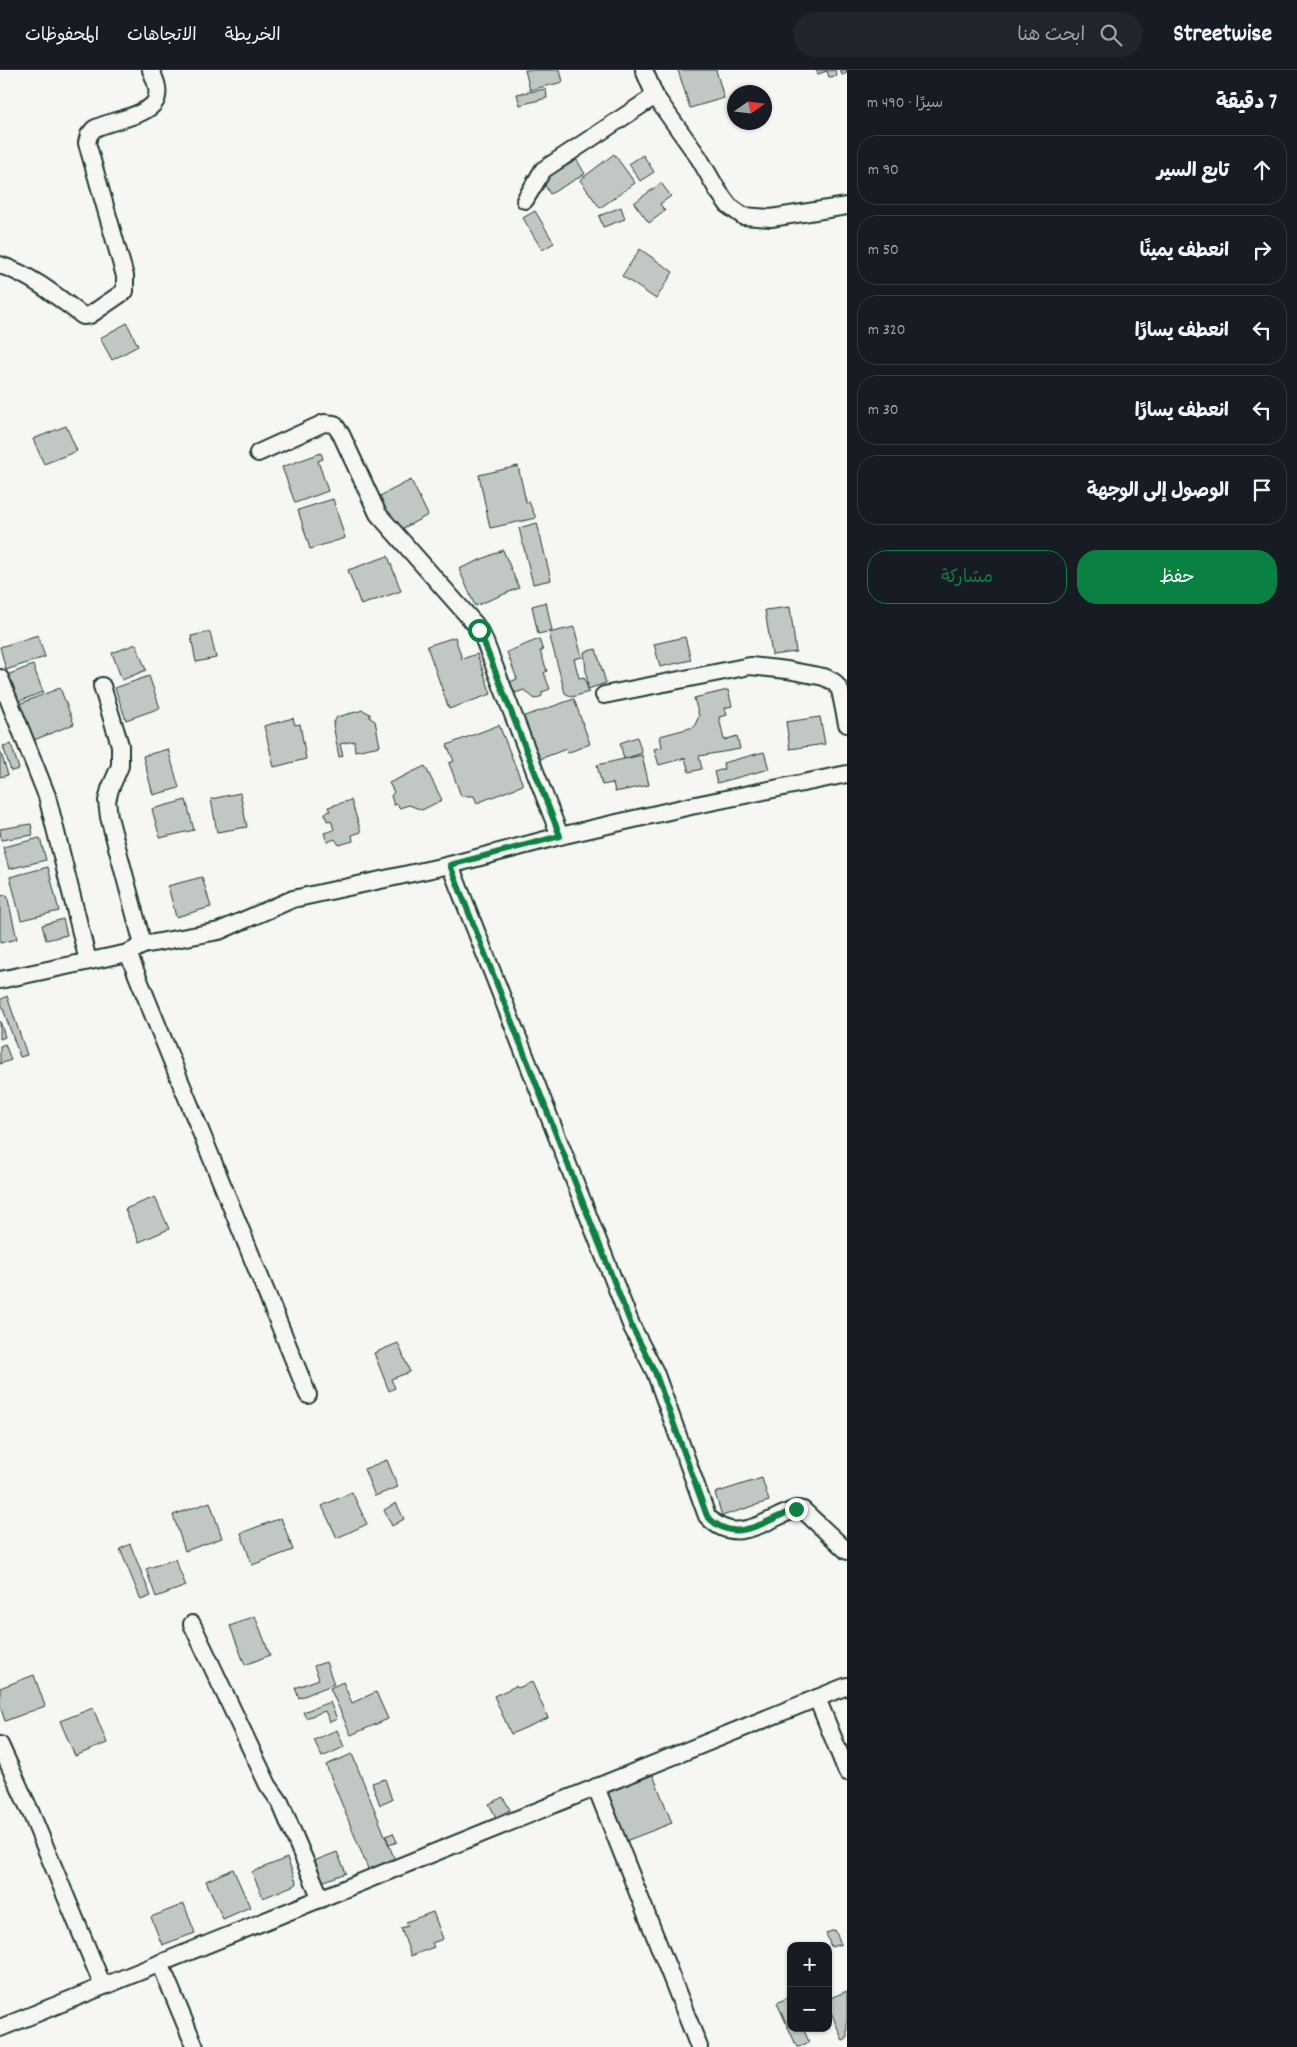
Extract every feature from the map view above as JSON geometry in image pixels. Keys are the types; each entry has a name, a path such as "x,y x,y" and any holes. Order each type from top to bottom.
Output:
{"street":[{"path":"0,265 14,270 47,289 84,316 90,315 125,291 125,276 87,143 89,135 94,130 148,110 156,102 158,91 151,70"},
{"path":"644,70 655,96 699,158 729,206 743,216 771,218 847,206"},
{"path":"525,200 543,170 655,96"},
{"path":"258,453 324,423 334,424 341,434 378,514 475,624 483,637 560,836"},
{"path":"604,695 750,666 786,670 824,677 834,682 840,690 847,724"},
{"path":"0,678 48,796 88,961"},
{"path":"102,686 120,745 120,766 107,801 108,817 143,945"},
{"path":"0,980 128,953 143,945 218,931 293,899 450,865 560,836 691,806 847,774"},
{"path":"450,865 628,1317 655,1372 707,1516 722,1528 738,1531 755,1528 796,1509 803,1510 847,1551"},
{"path":"128,953 308,1395"},
{"path":"192,1624 268,1785 280,1802 321,1899"},
{"path":"0,2028 847,1686"},
{"path":"817,1698 847,1772"},
{"path":"0,1745 35,1822 103,1986"},
{"path":"596,1787 699,2047"},
{"path":"160,1963 195,2047"}],"building":[{"path":"525,70 560,70 563,82 530,90"},
{"path":"678,70 716,70 724,98 690,108"},
{"path":"816,70 826,70 827,71 818,74"},
{"path":"835,70 837,76 829,77 827,71"},
{"path":"840,70 847,70 847,73 842,75"},
{"path":"546,89 547,98 520,105 517,94"},
{"path":"614,154 635,183 600,208 580,180"},
{"path":"643,155 654,172 640,181 629,164"},
{"path":"577,160 585,174 550,194 542,180"},
{"path":"661,183 671,196 660,204 665,211 649,223 634,203"},
{"path":"621,207 625,219 603,227 599,216"},
{"path":"535,211 554,243 542,250 523,218"},
{"path":"640,249 673,272 656,299 622,276"},
{"path":"127,323 138,346 112,360 100,338"},
{"path":"66,426 77,451 44,464 33,439"},
{"path":"321,453 323,459 318,461 328,491 295,503 282,467"},
{"path":"518,466 526,502 529,502 536,518 490,528 479,475"},
{"path":"411,480 428,515 396,532 378,497"},
{"path":"333,499 345,538 310,549 298,510"},
{"path":"537,523 551,580 533,584 519,528"},
{"path":"503,550 519,588 475,606 459,569"},
{"path":"388,556 401,591 361,605 348,570"},
{"path":"546,602 552,631 538,634 532,606"},
{"path":"790,607 796,652 772,655 765,610"},
{"path":"574,627 582,657 574,659 579,678 584,677 589,692 572,697 565,693 549,633"},
{"path":"210,632 216,658 196,662 191,636"},
{"path":"38,635 45,657 6,670 0,647"},
{"path":"455,637 462,659 477,654 491,694 449,709 427,646"},
{"path":"685,637 691,660 660,667 654,644"},
{"path":"539,639 543,651 540,651 547,671 544,673 550,689 542,692 542,696 535,699 524,690 515,693 510,682 517,679 507,652"},
{"path":"136,644 146,670 122,680 112,653"},
{"path":"596,649 606,683 588,689 584,652"},
{"path":"33,665 43,692 17,702 7,675"},
{"path":"149,676 160,708 126,720 115,688"},
{"path":"60,688 74,724 34,740 19,704"},
{"path":"728,690 732,706 725,708 727,715 719,717 724,740 737,736 740,749 699,756 702,769 689,772 685,758 659,765 654,749 662,747 660,736 694,727 699,716 694,698"},
{"path":"574,699 590,744 567,753 566,749 537,760 522,717"},
{"path":"363,710 370,714 370,718 375,721 380,746 355,751 354,741 340,744 343,756 339,757 333,724 337,717"},
{"path":"820,717 825,744 790,749 786,722"},
{"path":"293,718 295,725 300,724 306,759 274,767 264,726"},
{"path":"499,725 523,785 477,803 474,796 461,796 449,763 454,761 447,745"},
{"path":"637,737 642,753 624,759 620,743"},
{"path":"11,744 19,769 11,771 3,746"},
{"path":"168,749 179,788 153,795 143,756"},
{"path":"0,750 8,775 0,777"},
{"path":"764,752 769,769 717,783 714,772 724,769 723,763"},
{"path":"642,755 649,785 615,792 613,783 602,785 597,765"},
{"path":"425,766 442,800 422,810 409,805 399,808 398,804 394,805 391,796 394,792 389,783"},
{"path":"240,793 247,827 217,832 211,799"},
{"path":"186,800 194,830 160,838 152,809"},
{"path":"351,800 361,832 352,835 353,841 339,845 335,839 327,842 324,833 334,830 331,820 327,821 325,813 330,811 328,807"},
{"path":"31,824 33,835 1,840 0,829"},
{"path":"40,838 46,860 9,869 3,847"},
{"path":"48,867 59,911 21,920 10,877"},
{"path":"202,877 211,907 176,917 168,886"},
{"path":"7,895 17,939 0,943 0,896"},
{"path":"63,919 67,935 46,940 42,925"},
{"path":"7,996 27,1055 20,1057 0,1000"},
{"path":"0,1021 5,1037 0,1039"},
{"path":"5,1044 11,1060 0,1064 0,1046"},
{"path":"155,1197 169,1229 139,1242 125,1209"},
{"path":"398,1343 410,1372 391,1379 395,1388 389,1391 374,1353"},
{"path":"387,1460 398,1487 375,1496 364,1469"},
{"path":"762,1478 769,1501 722,1516 715,1493"},
{"path":"352,1492 367,1524 337,1538 322,1506"},
{"path":"210,1502 222,1538 185,1551 173,1515"},
{"path":"396,1503 404,1519 392,1526 384,1510"},
{"path":"281,1518 293,1550 252,1565 241,1533"},
{"path":"130,1544 151,1596 141,1600 120,1549"},
{"path":"175,1559 186,1586 156,1597 146,1569"},
{"path":"255,1616 270,1655 245,1665 230,1626"},
{"path":"326,1662 334,1684 299,1698 295,1688 319,1679 314,1666"},
{"path":"34,1675 45,1706 5,1721 0,1706 0,1688"},
{"path":"343,1682 352,1703 376,1692 388,1719 351,1735 330,1688"},
{"path":"532,1682 548,1718 511,1734 494,1696 516,1686 518,1688"},
{"path":"330,1702 337,1719 330,1722 325,1711 306,1718 303,1712"},
{"path":"93,1708 107,1743 75,1756 60,1721"},
{"path":"337,1730 344,1747 322,1757 314,1740"},
{"path":"352,1754 401,1875 375,1886 326,1765"},
{"path":"653,1775 672,1823 623,1842 605,1794"},
{"path":"385,1779 392,1800 380,1805 372,1783"},
{"path":"503,1797 510,1810 496,1817 489,1804"},
{"path":"393,1833 397,1842 389,1845 386,1836"},
{"path":"337,1852 346,1873 319,1883 311,1862"},
{"path":"287,1858 297,1884 263,1898 252,1872"},
{"path":"233,1869 250,1907 223,1919 206,1881"},
{"path":"184,1904 195,1933 162,1945 151,1917"},
{"path":"433,1912 443,1939 432,1943 434,1947 411,1956 401,1928 408,1926 406,1922"},
{"path":"835,1930 841,1944 832,1947 832,1942 829,1942 826,1933"},
{"path":"847,1991 847,2039 843,2041 832,2015 832,1997"},
{"path":"787,1998 787,2025 777,2003"},
{"path":"790,2032 805,2032 809,2042 797,2047"}],"route":[{"path":"479,630 560,836 450,865 632,1327 655,1372 707,1516 722,1528 738,1531 755,1528 796,1509"}]}
